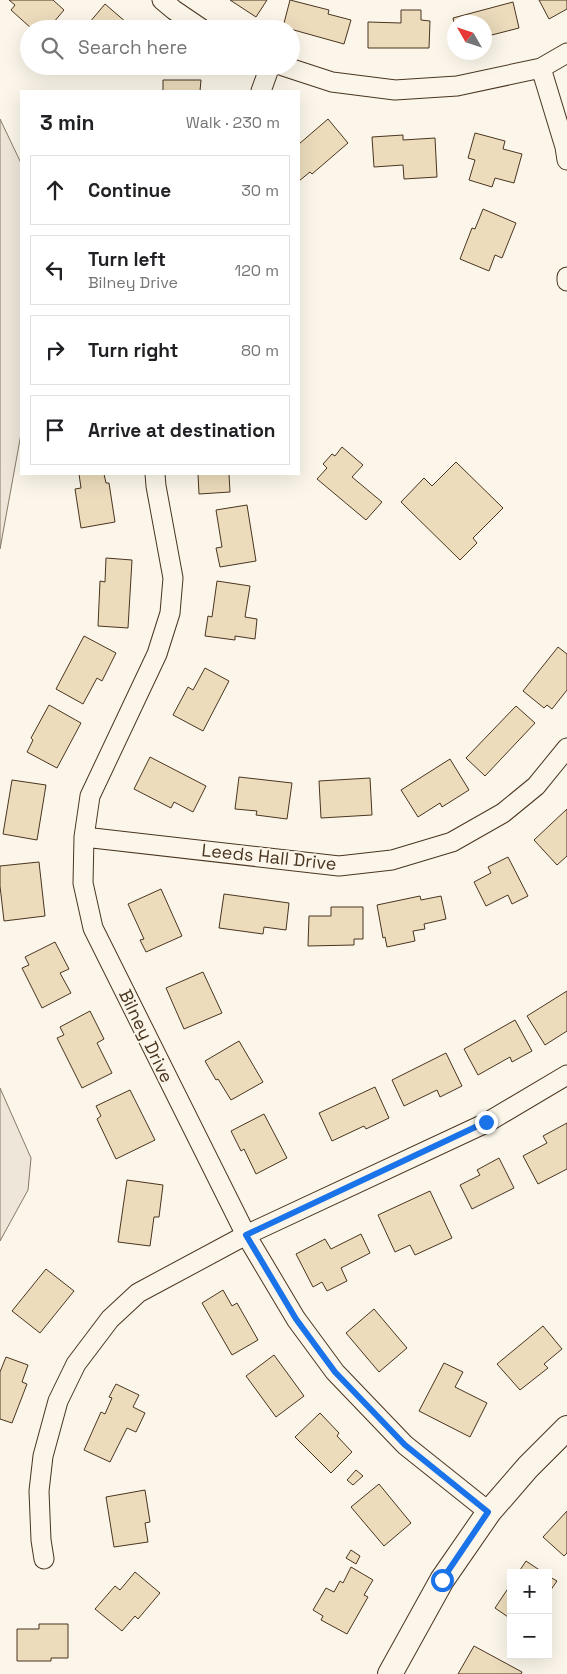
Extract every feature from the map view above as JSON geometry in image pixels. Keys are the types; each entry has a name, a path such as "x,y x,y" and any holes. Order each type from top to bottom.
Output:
{"street":[{"path":"162,0 189,20"},
{"path":"300,72 332,82 395,90 457,86 541,68 567,53"},
{"path":"541,68 565,146 567,160"},
{"path":"261,90 267,75"},
{"name":"Bilney Drive","path":"155,475 173,578 170,613 158,654 90,796 84,837 83,883 93,928 246,1235 296,1319 335,1372 405,1445 488,1512"},
{"name":"Leeds Hall Drive","path":"84,837 339,866 392,860 452,842 503,813 536,786 567,748"},
{"path":"44,1559 41,1540 39,1491 43,1456 58,1401 76,1364 110,1319 138,1294 246,1235 486,1122 567,1075"},
{"path":"390,1674 442,1580 488,1512 528,1467 567,1428"}],"shaded area":[{"path":"0,119 20,161 20,439 0,549"},
{"path":"0,1088 31,1158 28,1190 0,1241"}],"building":[{"path":"9,0 53,0 64,10 56,20 22,20 11,10 15,5"},
{"path":"230,0 267,0 256,17"},
{"path":"290,0 329,10 328,14 351,20 344,44 300,32 300,20 285,20"},
{"path":"539,0 567,0 567,9 549,19"},
{"path":"513,2 519,28 492,35 492,15 464,15"},
{"path":"105,4 124,20 92,20"},
{"path":"401,10 421,10 421,20 430,21 429,48 368,48 368,22 401,23"},
{"path":"163,80 201,80 200,90 163,90"},
{"path":"328,119 348,143 312,174 310,172 300,180 300,143"},
{"path":"475,133 505,141 503,149 522,154 514,183 495,178 492,187 469,180 475,160 468,158"},
{"path":"403,135 403,140 435,138 437,177 404,179 403,165 374,167 372,137"},
{"path":"483,209 516,223 502,258 495,255 489,271 460,259 472,228 475,229"},
{"path":"342,447 363,465 352,477 382,502 366,520 317,479 327,468 323,464 332,454 335,456"},
{"path":"456,462 503,508 473,538 477,543 460,560 401,502 424,478 432,486"},
{"path":"79,475 104,475 106,483 109,483 115,522 81,528 75,489 81,488"},
{"path":"198,475 229,475 230,492 199,494"},
{"path":"247,505 256,561 220,567 216,548 222,547 216,510"},
{"path":"106,558 132,560 128,628 98,626 100,581 105,582"},
{"path":"217,581 250,586 245,617 257,619 255,639 235,636 235,640 205,636 208,616 212,617"},
{"path":"84,636 116,653 102,681 97,678 83,704 56,689"},
{"path":"558,647 567,654 567,690 552,709 547,705 544,708 523,691"},
{"path":"205,668 229,681 203,731 173,715 188,687 193,690"},
{"path":"49,705 81,723 57,768 27,752 33,740 31,738"},
{"path":"516,706 535,723 485,776 466,758"},
{"path":"150,757 206,786 193,812 174,802 171,808 134,789"},
{"path":"450,759 469,790 442,807 440,803 418,817 401,790"},
{"path":"239,777 292,783 287,819 256,815 257,811 235,809"},
{"path":"370,778 372,815 321,818 319,781"},
{"path":"12,780 46,785 37,840 3,834"},
{"path":"567,809 567,856 557,865 534,840"},
{"path":"508,857 528,896 512,904 508,895 486,906 474,882 491,873 488,867"},
{"path":"39,862 45,916 4,921 0,866"},
{"path":"161,889 182,936 146,952 140,940 144,939 128,904"},
{"path":"224,894 289,903 286,930 264,927 263,934 219,928"},
{"path":"420,896 421,900 441,896 446,919 424,924 425,929 413,931 415,941 387,947 385,937 383,938 377,905"},
{"path":"331,907 363,907 363,939 354,939 354,945 308,946 309,916 331,916"},
{"path":"55,942 69,969 60,973 71,993 42,1008 22,968 29,965 25,957"},
{"path":"203,972 222,1013 184,1029 166,988"},
{"path":"567,991 567,1031 545,1045 527,1016"},
{"path":"90,1011 104,1039 97,1043 112,1073 82,1088 57,1038 64,1035 60,1027"},
{"path":"515,1020 532,1051 512,1062 510,1057 478,1075 464,1049"},
{"path":"239,1041 263,1082 231,1100 205,1061"},
{"path":"446,1053 462,1086 440,1097 437,1090 404,1106 392,1080"},
{"path":"375,1087 389,1118 366,1129 364,1126 332,1141 319,1113"},
{"path":"130,1090 155,1140 116,1159 97,1119 101,1116 96,1106"},
{"path":"264,1114 287,1158 256,1174 244,1149 241,1151 231,1131"},
{"path":"567,1123 567,1169 538,1184 523,1156 547,1143 543,1136"},
{"path":"499,1158 514,1188 472,1209 460,1185 480,1175 477,1170"},
{"path":"127,1180 163,1185 159,1217 154,1217 150,1246 118,1242"},
{"path":"430,1191 452,1238 415,1255 410,1245 395,1252 378,1215"},
{"path":"361,1234 370,1253 341,1268 347,1281 327,1291 322,1282 313,1287 296,1254 325,1239 331,1249"},
{"path":"46,1269 74,1291 40,1333 12,1311"},
{"path":"223,1290 232,1306 237,1303 258,1340 232,1355 202,1303"},
{"path":"374,1309 407,1348 379,1372 346,1333"},
{"path":"543,1326 562,1349 544,1364 548,1368 520,1390 497,1364"},
{"path":"274,1355 304,1396 276,1417 246,1376"},
{"path":"6,1357 28,1365 22,1382 27,1384 12,1423 0,1419 0,1372"},
{"path":"444,1363 463,1372 455,1387 487,1403 470,1437 419,1411"},
{"path":"116,1384 139,1395 133,1407 145,1413 136,1432 127,1428 110,1462 84,1450 101,1412 105,1414 112,1398 109,1397"},
{"path":"320,1413 339,1433 337,1436 352,1452 331,1473 295,1437"},
{"path":"356,1470 363,1476 353,1485 347,1480"},
{"path":"379,1484 411,1523 384,1546 351,1507"},
{"path":"145,1490 150,1522 145,1523 148,1542 114,1547 106,1497"},
{"path":"567,1511 567,1553 564,1556 543,1537"},
{"path":"351,1550 360,1556 356,1564 346,1558"},
{"path":"526,1561 538,1569 521,1569"},
{"path":"351,1567 373,1580 364,1595 368,1597 347,1634 321,1620 323,1616 313,1610 326,1588 334,1592 340,1581 343,1583"},
{"path":"135,1572 160,1593 138,1619 135,1616 122,1631 95,1609 115,1586 120,1590"},
{"path":"552,1578 557,1581 552,1588"},
{"path":"507,1590 507,1616 495,1608"},
{"path":"39,1624 68,1624 68,1658 51,1658 51,1661 17,1661 17,1629 39,1629"},
{"path":"474,1646 522,1672 521,1674 458,1674"}],"route":[{"path":"442,1580 488,1512 405,1445 335,1372 296,1319 246,1235 486,1122"}]}
